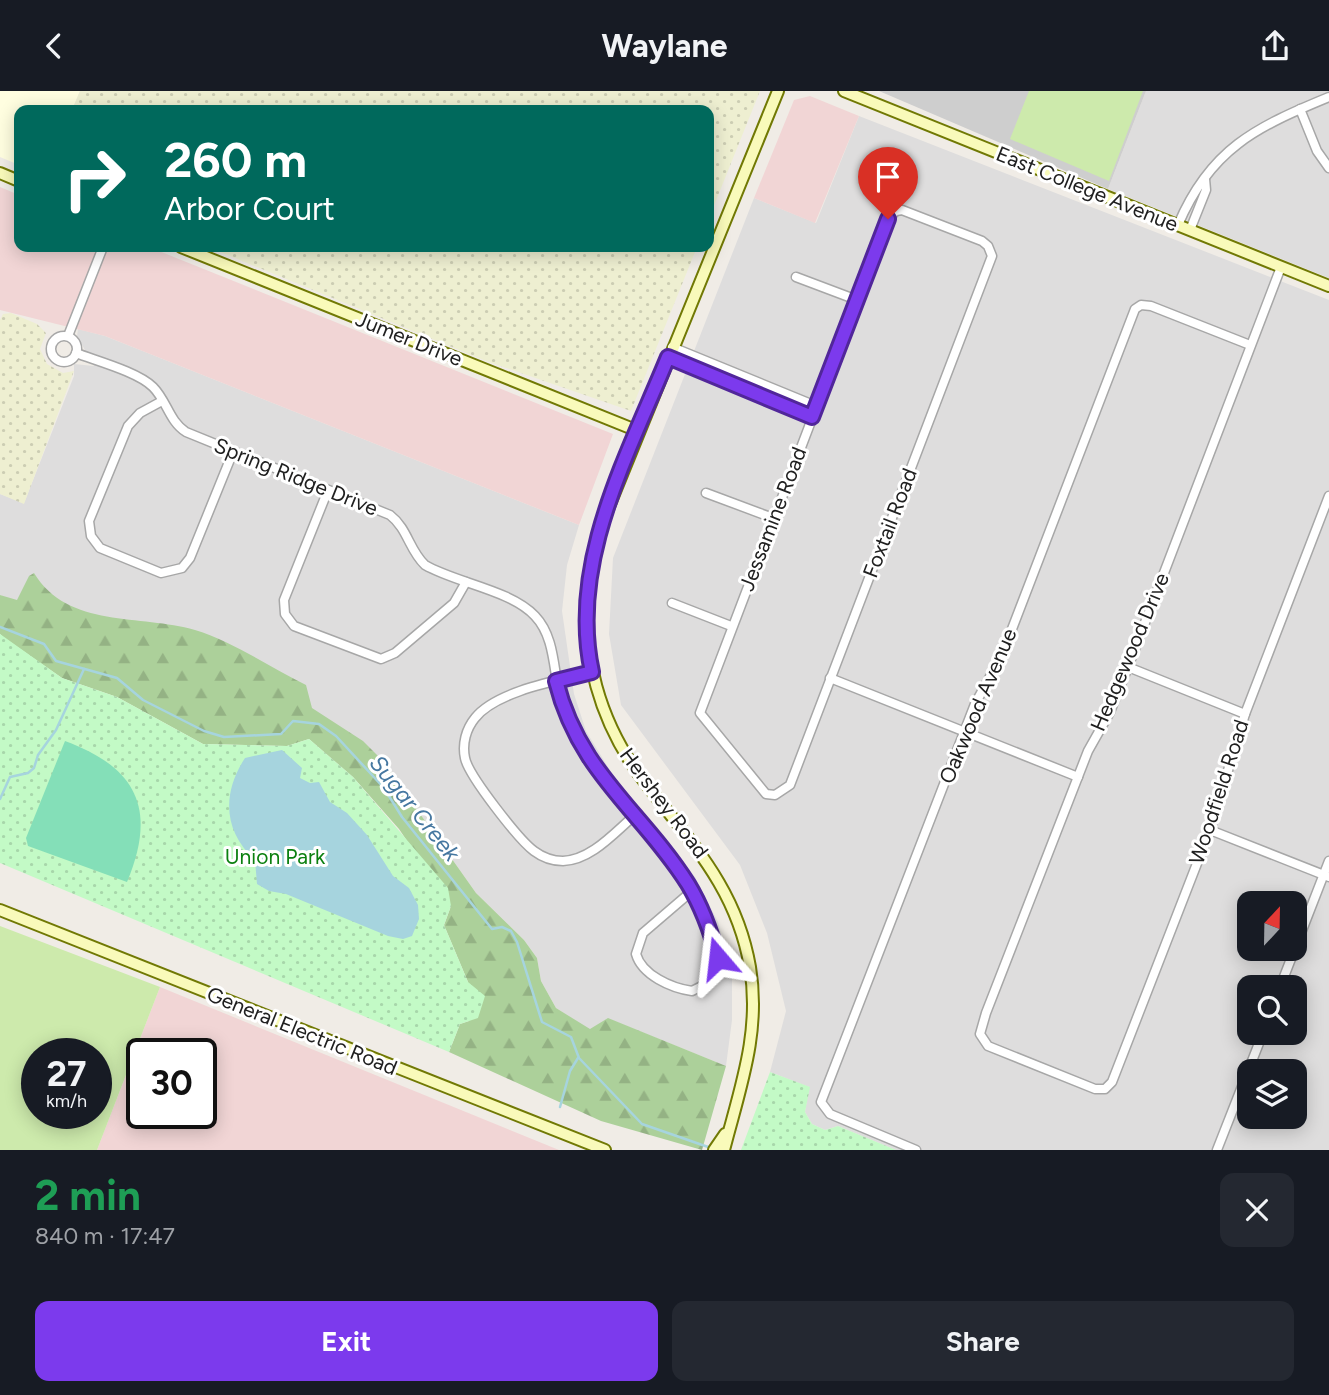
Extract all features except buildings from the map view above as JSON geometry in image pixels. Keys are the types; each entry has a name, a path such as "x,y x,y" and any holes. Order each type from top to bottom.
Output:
{"main road":[{"name":"Hershey Road","path":"714,246 778,91"},
{"name":"East College Avenue","path":"844,91 1329,286"},
{"name":"Jumer Drive","path":"193,252 638,431"},
{"name":"Hershey Road","path":"711,252 606,513 590,569 587,625 592,672 599,703 622,750 714,870 734,910 750,967 754,1021 747,1069 724,1150"},
{"name":"General Electric Road","path":"0,911 605,1150"},
{"name":"Hershey Road","path":"714,1150 730,1126"}],"street":[{"path":"1178,225 1196,186 1237,142 1329,97"},
{"path":"1300,109 1317,151 1329,168"},
{"path":"1190,230 1206,190 1205,179"},
{"name":"Jessamine Road","path":"783,792 766,794 758,787 700,713 816,406 888,219 896,211 910,212 982,241 991,251"},
{"name":"Foxtail Road","path":"783,792 790,785 991,261 991,251"},
{"path":"68,336 101,252"},
{"name":"Hedgewood Drive","path":"1107,1088 1095,1089 988,1046 981,1037 986,1013 1077,777 1128,667 1281,267"},
{"path":"796,277 857,300"},
{"name":"Oakwood Avenue","path":"916,1150 830,1114 823,1108 822,1099 964,732 1002,655 1135,309 1140,305 1151,306 1250,345"},
{"path":"68,336 74,341 76,353 71,359 63,361 52,354 51,346 55,339 68,336"},
{"path":"670,352 734,373 816,406"},
{"path":"670,352 730,383 812,417"},
{"name":"Spring Ridge Drive","path":"76,353 145,381 179,428 390,515 403,528 415,553 425,565 521,605 536,617 547,636 556,681 579,743 602,778 692,891 711,935 719,967 712,981 692,991 649,974 638,961 636,946 643,933 692,891"},
{"path":"730,383 734,373"},
{"path":"162,401 141,413 128,426 89,521 90,536 100,548 161,573 182,568 190,558 233,452"},
{"path":"328,490 284,600 285,614 295,626 374,658 388,657 454,603 466,582"},
{"path":"706,493 773,518"},
{"name":"Woodfield Road","path":"1107,1088 1116,1072 1210,830 1245,713 1329,496"},
{"path":"672,603 732,625"},
{"path":"1128,667 1245,713"},
{"path":"592,672 538,685 480,712 464,739 468,768 529,847 554,860 584,856 634,816"},
{"path":"830,678 1077,777"},
{"path":"1210,830 1326,876"},
{"path":"1285,975 1326,876 1329,861"},
{"path":"1217,1150 1257,1045"}],"shaded area":[{"path":"0,91 80,91 74,105 14,105 14,163 0,157"},
{"path":"80,91 760,91 714,206 714,105 74,105"},
{"path":"879,91 1146,91 1108,189"},
{"path":"1146,91 1329,91 1329,278 1108,189"},
{"path":"810,96 859,116 815,223 754,198 794,100"},
{"path":"859,116 1329,300 1329,1150 896,1150 838,1126 825,1130 812,1124 805,1112 809,1087 770,1072 786,1011 767,933 740,865 621,705 609,634 613,558 754,198 816,223"},
{"path":"0,187 14,193 14,252 161,252 613,434 579,525 105,336 0,310"},
{"path":"220,252 695,252 631,411 486,361"},
{"path":"11,313 37,324 46,333 40,349 47,364 63,373 74,371 24,504 0,494 0,320 3,314"},
{"path":"78,329 105,336 579,525 567,565 562,611 574,694 586,731 611,772 695,877 718,922 732,977 732,1020 726,1066 609,1019 590,1030 556,1008 541,981 537,958 524,940 476,893 382,760 0,595 0,494 24,503 74,376 74,364 94,366 77,336"},
{"path":"160,987 559,1150 97,1150 105,1129 112,1129 112,1111 126,1075 126,1129 217,1129 217,1038 140,1038"}],"green space":[{"path":"1029,91 1143,91 1109,181 1010,139"},
{"path":"34,573 48,591 66,603 107,617 195,630 238,648 306,685 312,708 363,741 382,760 476,893 524,940 537,958 541,981 556,1008 590,1029 608,1018 726,1066 702,1150 601,1121 449,1052 460,1024 469,1021 468,982 444,925 451,906 399,829 353,777 309,739 287,746 203,744 117,697 62,678 3,637 0,634 0,595 17,600 29,576"},
{"name":"Union Park","path":"0,634 62,678 117,697 203,744 287,746 309,739 353,777 448,888 451,906 444,925 468,982 485,996 478,1018 460,1024 449,1052 0,863"},
{"path":"65,741 110,764 125,778 135,795 140,813 140,833 127,882 28,846 26,838"},
{"path":"0,926 160,987 140,1038 126,1038 126,1075 112,1111 112,1038 21,1038 21,1129 105,1129 97,1150 0,1150"},
{"path":"770,1072 810,1087 805,1112 812,1124 825,1130 838,1126 896,1150 741,1150"}],"water":[{"path":"282,750 302,768 300,778 310,783 319,782 330,802 347,813 367,835 393,876 409,888 418,905 419,919 412,936 403,939 388,936 257,884 255,860 244,849 232,824 229,811 232,785 245,758"}],"waterway":[{"name":"Sugar Creek","path":"0,627 44,644 56,661 117,678 143,700 204,731 224,737 281,734 293,721 319,724 336,736 384,788 402,817 492,929 502,927 511,931 517,942 542,1022 571,1037 579,1058 642,1124 711,1148"},
{"path":"0,799 10,777 28,773 34,768 38,755 56,730 84,669"},
{"name":"Sugar Creek","path":"560,1107 570,1071 578,1058"}],"route":[{"path":"718,958 702,911 687,883 602,778 579,743 561,701 556,681 592,672 587,625 590,569 606,513 668,357 812,417 888,219"}]}
